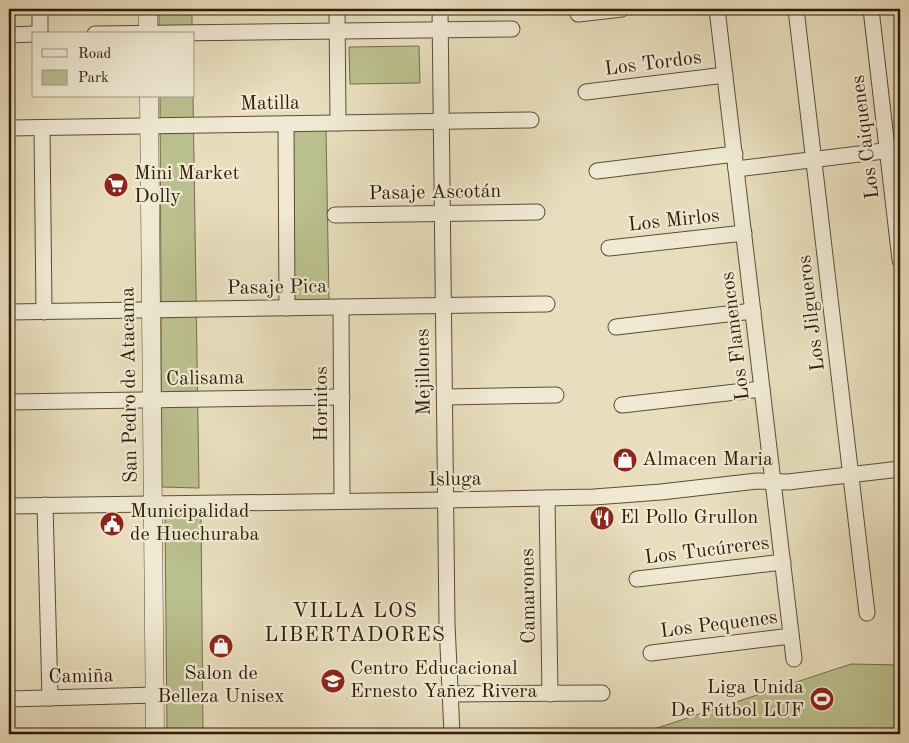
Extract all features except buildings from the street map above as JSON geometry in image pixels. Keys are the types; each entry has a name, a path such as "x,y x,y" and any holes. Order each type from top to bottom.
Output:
{"street":[{"path":"40,9 40,32"},
{"path":"148,9 148,32"},
{"path":"337,9 338,123"},
{"name":"Mejillones","path":"440,9 447,624 452,734"},
{"path":"578,14 622,9"},
{"name":"Los Flamencos","path":"717,9 794,659"},
{"name":"Los Jilgueros","path":"796,9 867,613"},
{"name":"Los Caiquenes","path":"871,9 894,150 900,260"},
{"path":"195,33 512,28"},
{"path":"9,35 32,34"},
{"name":"Los Tordos","path":"586,92 725,75"},
{"name":"San Pedro de Atacama","path":"149,98 155,734"},
{"name":"Matilla","path":"9,128 531,120"},
{"path":"286,124 287,308"},
{"path":"42,128 44,312"},
{"path":"597,171 735,161 814,160 894,150"},
{"name":"Pasaje Ascotán","path":"335,215 537,212"},
{"name":"Los Mirlos","path":"609,248 744,233"},
{"name":"Pasaje Pica","path":"9,312 547,304"},
{"name":"Hornitos","path":"341,307 342,501"},
{"path":"616,327 753,311"},
{"path":"622,405 762,388"},
{"path":"445,397 556,395"},
{"name":"Calisama","path":"9,402 342,397"},
{"name":"Isluga","path":"9,506 446,500 626,495 757,481 788,482 900,469"},
{"name":"Camarones","path":"547,498 550,694"},
{"path":"45,505 50,698"},
{"name":"Los Tucúreres","path":"637,579 783,562"},
{"name":"Los Pequenes","path":"651,653 791,636"},
{"path":"450,694 602,694"},
{"name":"Camiña","path":"9,699 155,695"}],"green space":[{"path":"159,9 192,9 192,32 159,32"},
{"path":"419,46 420,83 350,84 349,47"},
{"path":"160,98 193,98 199,488 162,487"},
{"path":"326,129 329,301 290,302 287,130"},
{"path":"165,517 201,517 203,734 167,734"},
{"name":"Liga Unida De Fútbol LUF","path":"851,664 900,665 900,734 639,734"}],"place":[{"name":"Mini Market Dolly","path":"116,185"},
{"name":"Almacen Maria","path":"625,460"},
{"name":"El Pollo Grullon","path":"602,518"},
{"name":"Municipalidad de Huechuraba","path":"112,524"},
{"name":"Salon de Belleza Unisex","path":"221,646"},
{"name":"Centro Educacional Ernesto Yañez Rivera","path":"333,681"},
{"name":"Liga Unida De Fútbol LUF","path":"822,699"}],"district":[{"name":"VILLA LOS LIBERTADORES","path":"355,623"}]}
